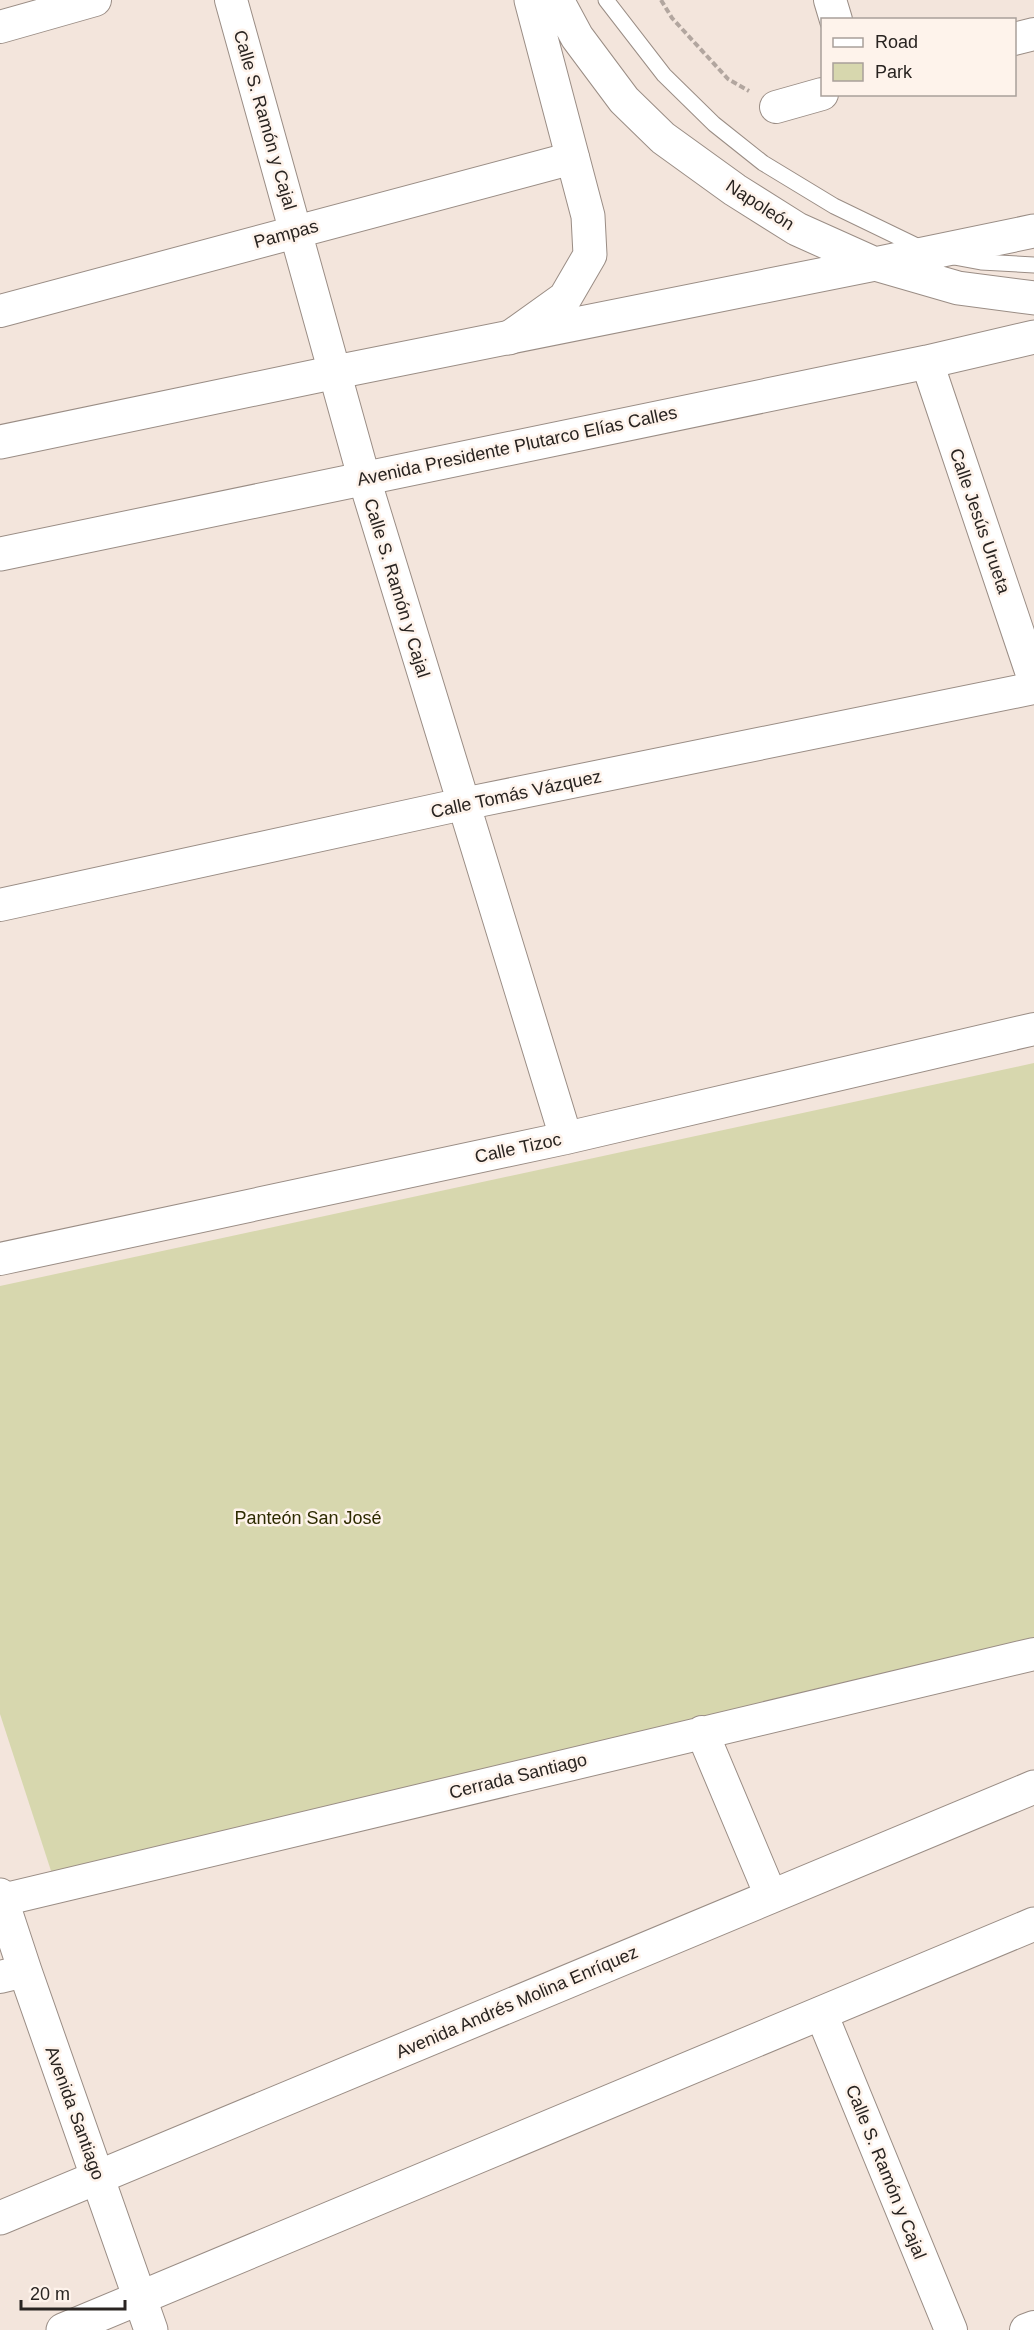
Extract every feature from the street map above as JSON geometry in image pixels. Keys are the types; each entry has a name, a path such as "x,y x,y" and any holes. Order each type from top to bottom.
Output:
{"main road":[{"path":"509,338 565,298 590,255 588,216 531,0"},
{"name":"Napoleón","path":"557,0 577,37 624,100 663,138 735,190 797,229 875,264 958,288 1034,298"},
{"path":"0,442 1034,231"},
{"name":"Avenida Presidente Plutarco Elías Calles","path":"0,554 927,362 1034,337"},
{"name":"Avenida Andrés Molina Enríquez","path":"0,2218 1034,1787"},
{"name":"Avenida Santiago","path":"1,1897 12,1974 98,2176 151,2330"},
{"path":"63,2330 1034,1924"}],"street":[{"path":"0,27 95,0"},
{"name":"Calle S. Ramón y Cajal","path":"231,0 364,478 566,1138"},
{"path":"830,0 835,18"},
{"path":"1016,38 1034,34"},
{"path":"776,107 821,94"},
{"name":"Pampas","path":"0,311 573,158"},
{"name":"Calle Jesús Urueta","path":"927,362 1034,680"},
{"name":"Calle Tomás Vázquez","path":"0,905 463,804 1034,688"},
{"name":"Calle Tizoc","path":"0,1259 566,1138 1034,1029"},
{"name":"Cerrada Santiago","path":"1,1897 1034,1654"},
{"path":"702,1732 771,1896"},
{"name":"Calle S. Ramón y Cajal","path":"820,2013 951,2330"},
{"path":"1026,2330 1034,2327"}],"lane":[{"path":"606,0 664,75 714,124 763,163 834,206 931,253 981,262 1034,265"}],"path":[{"path":"660,0 672,18 728,79 776,107"}],"green space":[{"name":"Panteón San José","path":"1034,1063 1034,1645 53,1877 0,1714 0,1286"}]}
